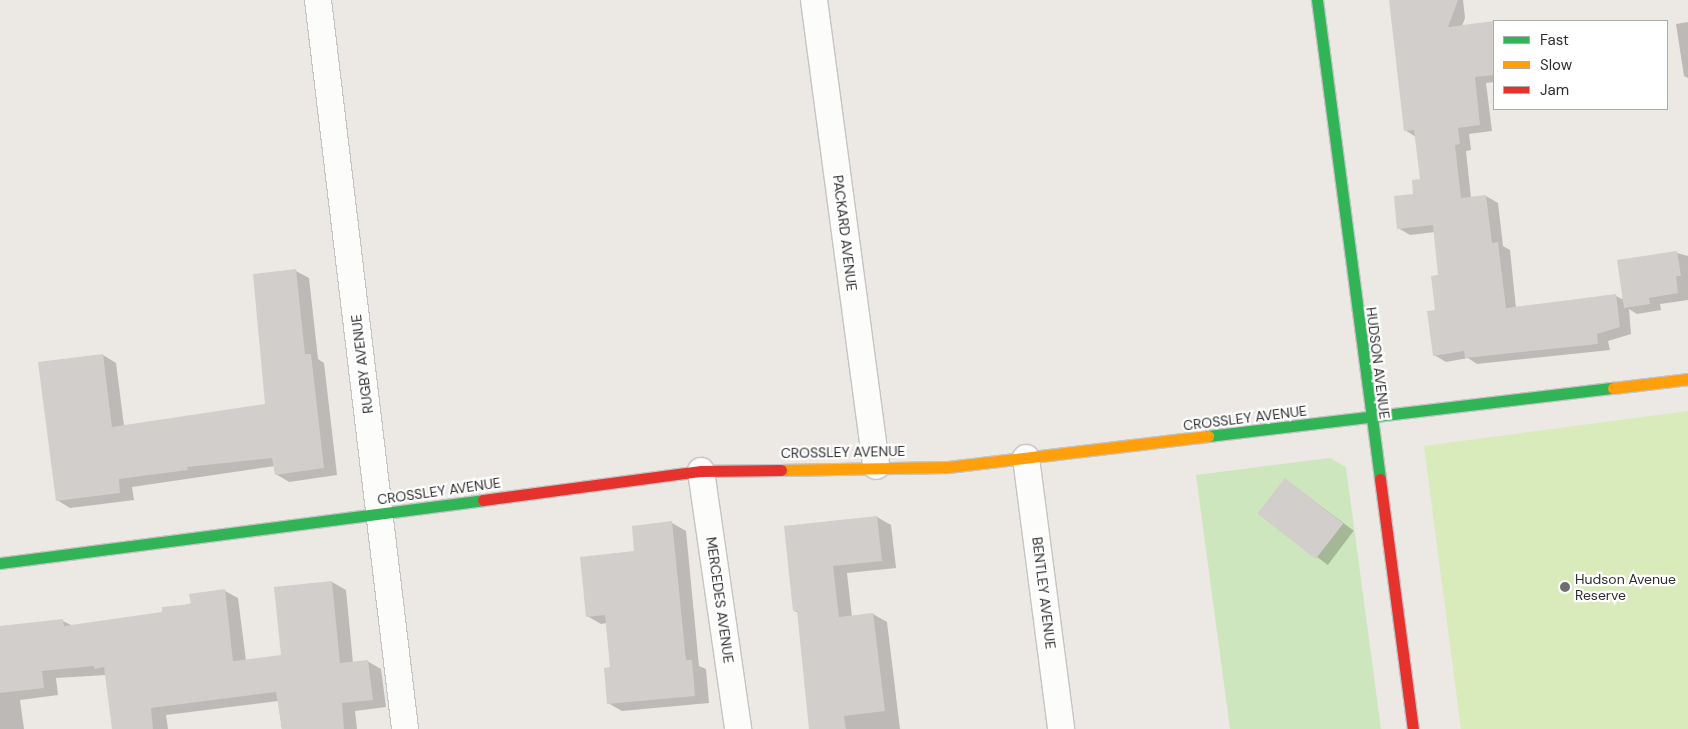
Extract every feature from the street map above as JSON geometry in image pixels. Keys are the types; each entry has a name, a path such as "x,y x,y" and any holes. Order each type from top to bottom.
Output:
{"street":[{"name":"RUGBY AVENUE","path":"318,0 405,729"},
{"name":"PACKARD AVENUE","path":"814,0 876,466"},
{"name":"HUDSON AVENUE","path":"1318,0 1370,418 1413,729"},
{"name":"CROSSLEY AVENUE","path":"0,563 701,471 876,466 948,467 1688,379"},
{"name":"BENTLEY AVENUE","path":"1026,458 1061,729"},
{"name":"MERCEDES AVENUE","path":"701,471 738,729"}],"green space":[{"name":"Hudson Avenue Reserve","path":"1688,411 1688,729 1461,729 1424,446"},
{"path":"1330,458 1346,467 1381,729 1230,729 1196,475"}],"building":[{"path":"1389,0 1458,0 1448,27 1493,21 1493,75 1475,77 1480,125 1458,128 1460,144 1455,145 1461,198 1486,195 1492,243 1498,242 1506,308 1616,294 1620,327 1597,334 1598,344 1465,358 1464,351 1433,356 1427,311 1435,310 1431,276 1438,275 1433,225 1397,229 1394,196 1413,194 1412,180 1420,179 1414,130 1404,131"},
{"path":"1677,251 1681,276 1676,276 1678,293 1649,298 1650,304 1624,308 1617,260"},
{"path":"296,269 305,354 311,354 324,468 275,475 272,458 187,467 188,470 119,479 120,493 56,501 38,362 103,354 112,427 265,404 253,274"},
{"path":"1285,478 1343,524 1316,559 1257,513"},
{"path":"877,516 882,561 833,566 839,617 873,613 885,711 844,716 846,729 809,729 797,611 793,611 784,526"},
{"path":"672,521 686,660 692,660 695,696 607,704 604,668 610,667 605,615 586,617 580,557 634,551 632,526"},
{"path":"332,581 340,663 368,660 373,700 342,703 344,729 282,729 276,692 151,708 153,729 112,729 104,667 94,669 94,666 42,671 44,688 0,693 0,626 63,619 64,626 162,612 162,607 191,604 189,594 225,589 233,661 281,655 274,587"}],"traffic: fast":[{"path":"1317,0 1380,479"},
{"path":"1208,436 1613,388"},
{"path":"0,563 483,500"}],"traffic: slow":[{"path":"1613,388 1688,379"},
{"path":"781,470 948,467 1208,436"}],"traffic: jam":[{"path":"483,500 701,471 781,470"},
{"path":"1380,479 1413,729"}],"place":[{"name":"Hudson Avenue Reserve","path":"1565,587"}]}
